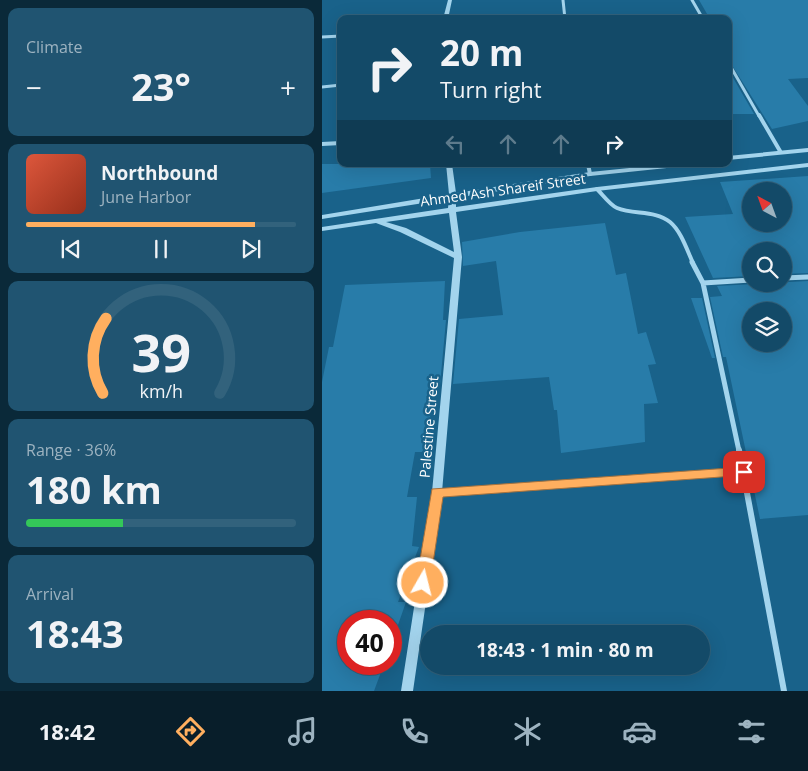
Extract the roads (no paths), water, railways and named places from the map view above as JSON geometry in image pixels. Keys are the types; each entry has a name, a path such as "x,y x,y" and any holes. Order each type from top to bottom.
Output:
{"street":[{"path":"446,15 450,0"},
{"path":"564,0 564,15"},
{"path":"692,0 701,15"},
{"path":"322,37 337,36"},
{"path":"732,69 780,151"},
{"path":"322,86 337,85"},
{"path":"322,144 337,143"},
{"path":"732,157 780,151 808,150"},
{"name":"Ahmed Ash Shareif Street","path":"322,229 597,189 808,165"},
{"name":"Palestine Street","path":"406,691 437,492 458,257 449,167"},
{"path":"589,167 590,174"},
{"name":"Ahmed Ash Shareif Street","path":"322,217 590,174 657,167"},
{"path":"597,189 614,207 632,212 654,214 669,221 676,229 703,283 744,472 784,691"},
{"path":"374,221 403,230 458,257"},
{"path":"792,278 808,277"},
{"path":"703,283 742,281"},
{"path":"437,492 744,472"}]}
